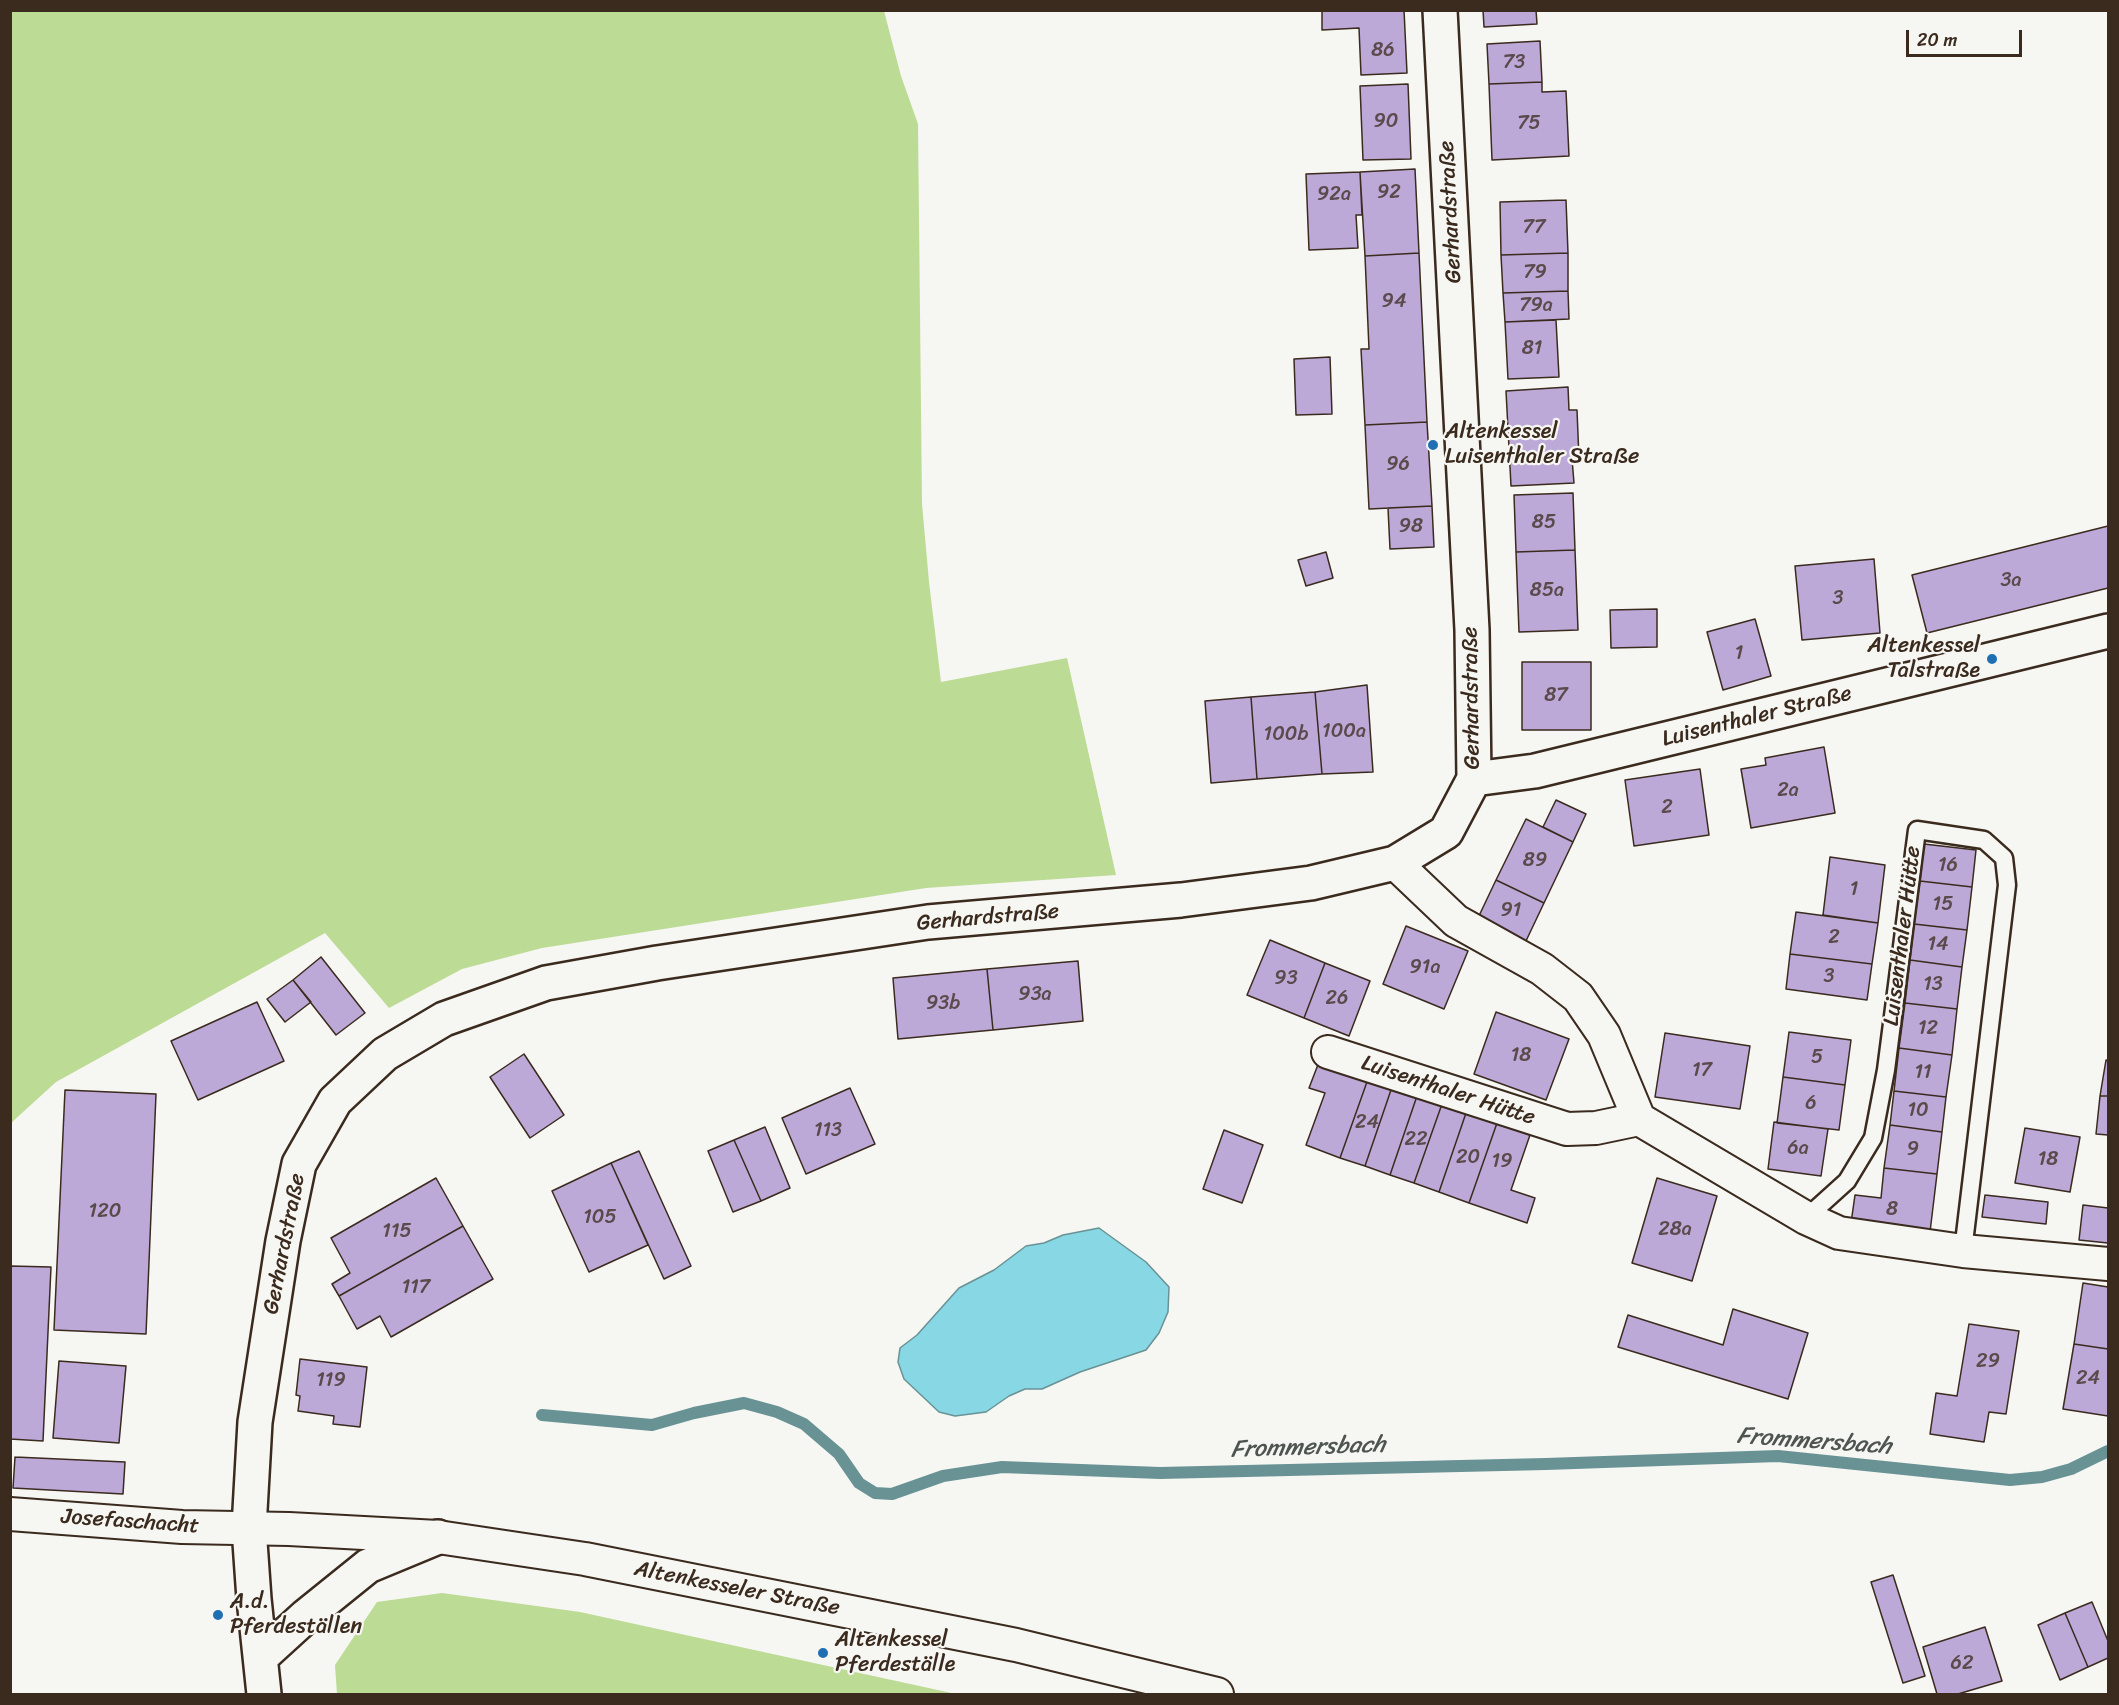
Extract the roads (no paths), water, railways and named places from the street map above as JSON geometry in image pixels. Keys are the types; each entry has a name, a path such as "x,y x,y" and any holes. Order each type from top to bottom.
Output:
{"street":[{"name":"Gerhardstraße","path":"264,1695 249,1528 255,1422 283,1240 299,1164 335,1101 385,1054 444,1018 546,982 928,922 1181,900 1311,884 1395,864 1446,832 1474,779 1472,630 1440,10"},
{"name":"Luisenthaler Straße","path":"1474,779 1535,771 2109,631"},
{"path":"1395,864 1456,921 1542,969 1578,997 1604,1035 1639,1119 1806,1218 1839,1233 1963,1251 2109,1264"},
{"name":"Luisenthaler Hütte","path":"1328,1052 1567,1129 1596,1128 1639,1119"},
{"name":"Josefaschacht","path":"10,1514 182,1527 249,1528"},
{"name":"Altenkesseler Straße","path":"249,1528 438,1537 585,1558 1016,1645 1217,1695"},
{"path":"261,1657 306,1616 368,1566 438,1537"}],"lane":[{"name":"Luisenthaler Hütte","path":"1806,1218 1847,1181 1874,1138 1886,1070 1917,830 1984,840 2004,858 2007,885 1963,1251"}],"water":[{"path":"1099,1228 1146,1262 1169,1287 1168,1312 1159,1333 1146,1350 1080,1372 1042,1389 1025,1389 1009,1396 986,1412 955,1416 939,1412 904,1379 898,1362 900,1348 917,1335 959,1288 994,1270 1026,1246 1044,1243 1063,1235"}],"waterway":[{"name":"Frommersbach","path":"542,1415 652,1425 694,1413 744,1403 777,1412 804,1424 839,1454 859,1483 875,1493 892,1494 943,1476 1002,1467 1160,1473 1778,1456 2010,1480 2042,1477 2071,1469 2108,1451"}],"place":[{"name":"Altenkessel Luisenthaler Straße","path":"1433,445"},
{"name":"Altenkessel Talstraße","path":"1992,659"},
{"name":"A.d. Pferdeställen","path":"218,1615"},
{"name":"Altenkessel Pferdeställe","path":"823,1653"}]}
